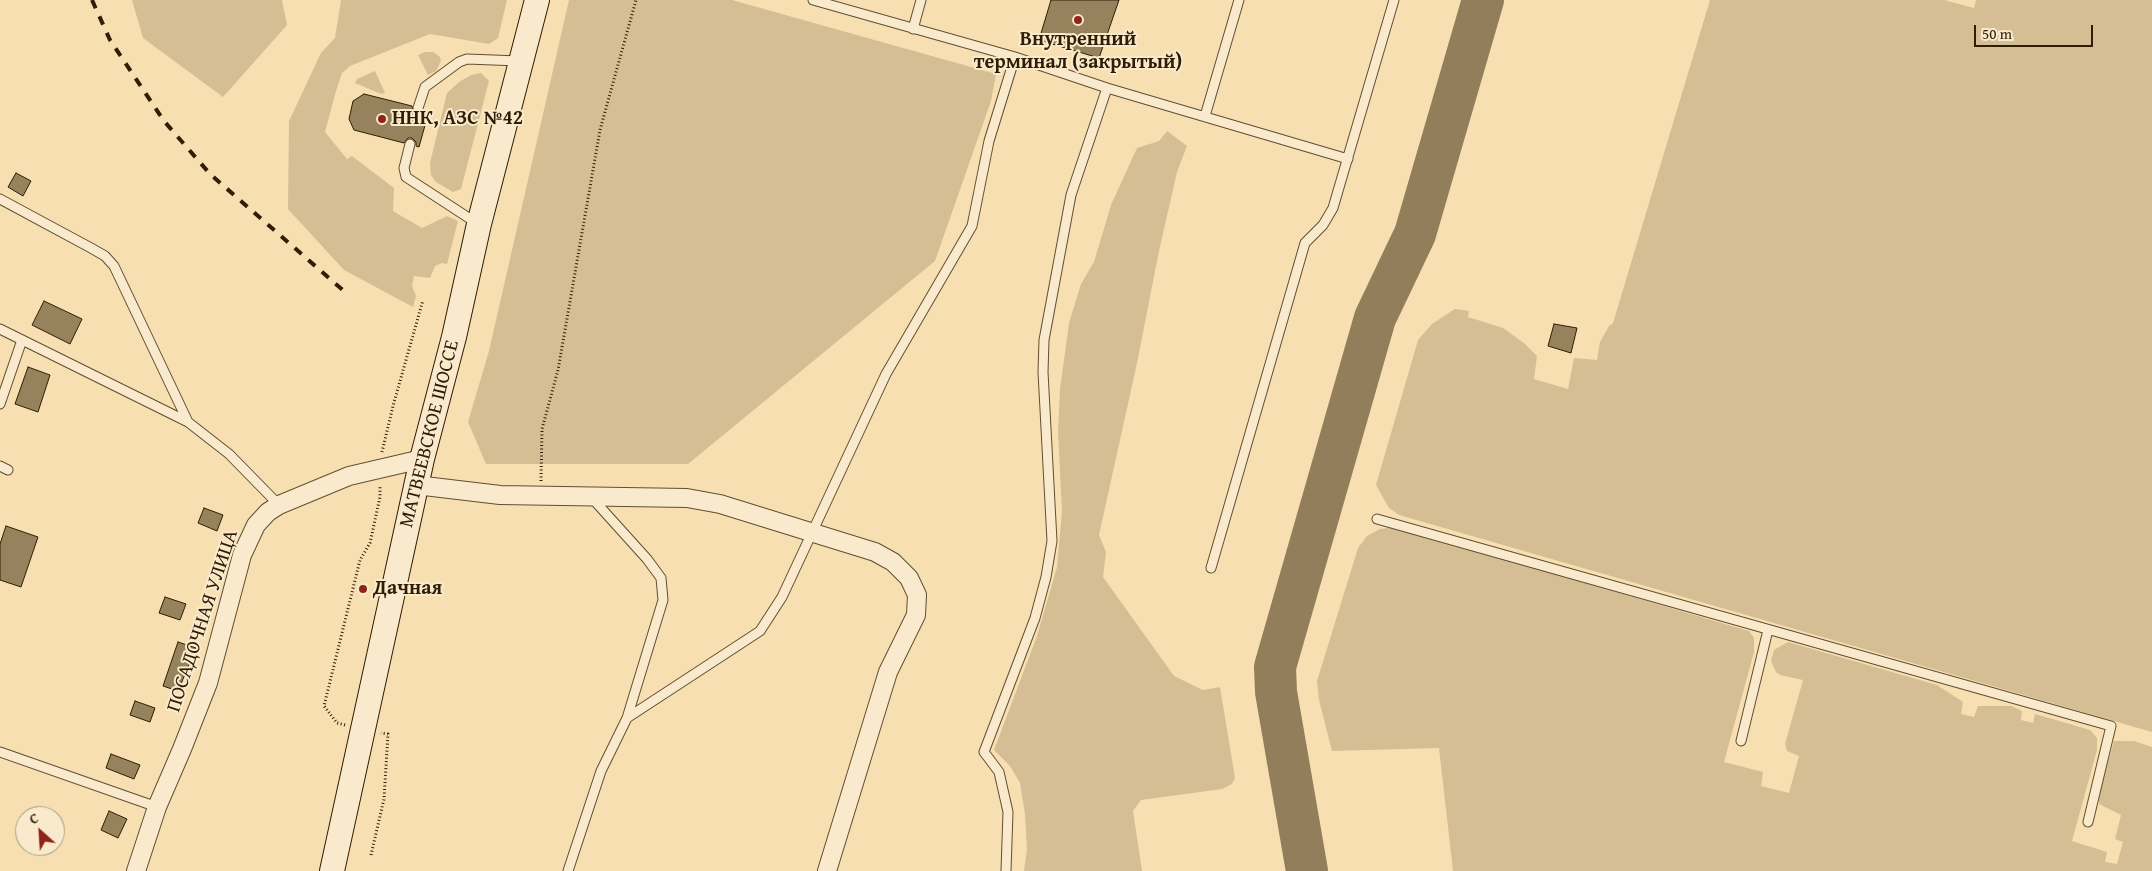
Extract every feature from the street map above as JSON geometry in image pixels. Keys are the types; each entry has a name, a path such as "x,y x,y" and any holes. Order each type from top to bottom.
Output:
{"main road":[{"name":"МАТВЕЕВСКОЕ ШОССЕ","path":"332,871 422,459 454,337 479,224 537,0"}],"street":[{"name":"ПОСАДОЧНАЯ УЛИЦА","path":"136,871 157,807 208,683 242,555 256,525 268,512 279,505 349,476 422,459"},
{"path":"416,485 500,495 592,498 687,498 720,504 875,552 894,562 909,578 917,595 916,615 888,672 828,871"}],"lane":[{"path":"813,0 1015,57 1107,88 1348,159"},
{"path":"913,29 921,0"},
{"path":"1205,116 1239,0"},
{"path":"1211,568 1305,243 1323,225 1333,208 1394,0"},
{"path":"627,718 760,630 782,597 886,374 972,226 989,141 1015,57"},
{"path":"418,108 425,88 459,62 467,60 520,61"},
{"path":"1006,871 1008,812 999,772 984,752 1035,618 1046,577 1052,541 1043,372 1044,340 1072,195 1107,88"},
{"path":"410,144 404,168 406,177 479,224"},
{"path":"0,199 106,256 114,266 188,422"},
{"path":"0,329 188,422 229,454 279,505"},
{"path":"0,404 22,340"},
{"path":"568,871 601,771 627,718 663,600 661,578 647,559 592,498"},
{"path":"1377,519 2110,726 2088,822"},
{"path":"1741,741 1768,630"},
{"path":"0,752 157,807"}],"path":[{"path":"541,496 542,429 558,370 600,130 636,0"}],"shaded area":[{"path":"132,0 282,0 287,25 223,97 143,38"},
{"path":"341,0 507,0 498,38 489,44 430,34 350,66 342,73 336,91 325,132 347,159 352,156 394,188 393,211 422,228 447,216 458,221 447,264 442,263 435,266 430,278 414,276 412,286 416,296 413,307 344,270 288,209 289,121 321,53 335,38"},
{"path":"569,0 732,0 996,74 991,101 935,261 688,464 486,464 468,422 489,351"},
{"path":"1710,0 1944,0 1974,8 1976,0 2152,0 2152,732 1399,515 1389,508 1376,485 1418,340 1432,324 1455,309 1469,311 1468,317 1503,328 1524,343 1537,356 1534,379 1568,389 1574,358 1597,360 1600,342 1609,326 1613,323"},
{"path":"425,52 433,52 440,57 441,61 436,71 428,75 418,55"},
{"path":"375,71 385,93 381,94 355,83 357,79"},
{"path":"481,73 489,81 461,189 453,192 436,182 431,175 430,163 447,93 459,82 471,75"},
{"path":"1167,131 1187,146 1177,172 1159,251 1137,363 1099,535 1106,552 1103,577 1174,676 1203,690 1220,687 1235,778 1232,784 1222,789 1141,800 1133,811 1142,871 1024,871 1027,849 1025,814 1020,783 1010,766 994,750 1037,636 1057,567 1062,511 1058,432 1060,389 1069,323 1081,284 1094,262 1111,205 1137,148 1159,141"},
{"path":"1394,527 1749,631 1754,638 1754,652 1724,762 1763,772 1761,786 1789,793 1799,756 1787,751 1785,744 1803,680 1780,675 1776,672 1771,661 1774,650 1788,642 1937,685 1963,702 1961,714 1974,717 1978,706 2011,706 2022,711 2021,720 2033,723 2035,714 2090,730 2097,738 2097,750 2072,841 2107,852 2105,862 2117,864 2123,842 2115,839 2121,815 2099,804 2099,795 2114,741 2134,741 2152,747 2152,871 1453,871 1439,748 1332,751 1319,700 1317,681 1358,548 1367,536 1380,529"}],"building":[{"name":"Внутренний терминал (закрытый)","path":"1051,0 1119,0 1099,58 1039,40"},
{"path":"364,94 412,106 413,112 416,114 424,110 429,111 419,147 416,146 416,142 412,138 408,138 404,143 354,130 349,119 353,101"},
{"path":"16,173 31,181 23,196 8,187"},
{"path":"44,301 82,319 70,344 32,325"},
{"path":"1554,324 1577,328 1571,353 1548,346"},
{"path":"28,367 50,375 38,412 15,404"},
{"path":"204,508 223,515 217,531 198,523"},
{"path":"6,526 38,537 21,587 0,580 0,544"},
{"path":"165,597 186,604 180,620 159,613"},
{"path":"178,642 196,648 178,691 163,686"},
{"path":"135,701 155,708 150,722 130,715"},
{"path":"111,754 140,765 134,779 106,768"},
{"path":"109,811 127,819 118,838 101,830"}],"taxiway":[{"path":"1307,871 1276,692 1275,667 1375,318 1415,234 1483,0"}],"railway":[{"path":"92,0 110,40 164,121 210,174 345,292"}],"place":[{"name":"Внутренний терминал (закрытый)","path":"1078,20"},
{"name":"ННК, АЗС №42","path":"382,119"},
{"name":"Дачная","path":"363,589"}]}
